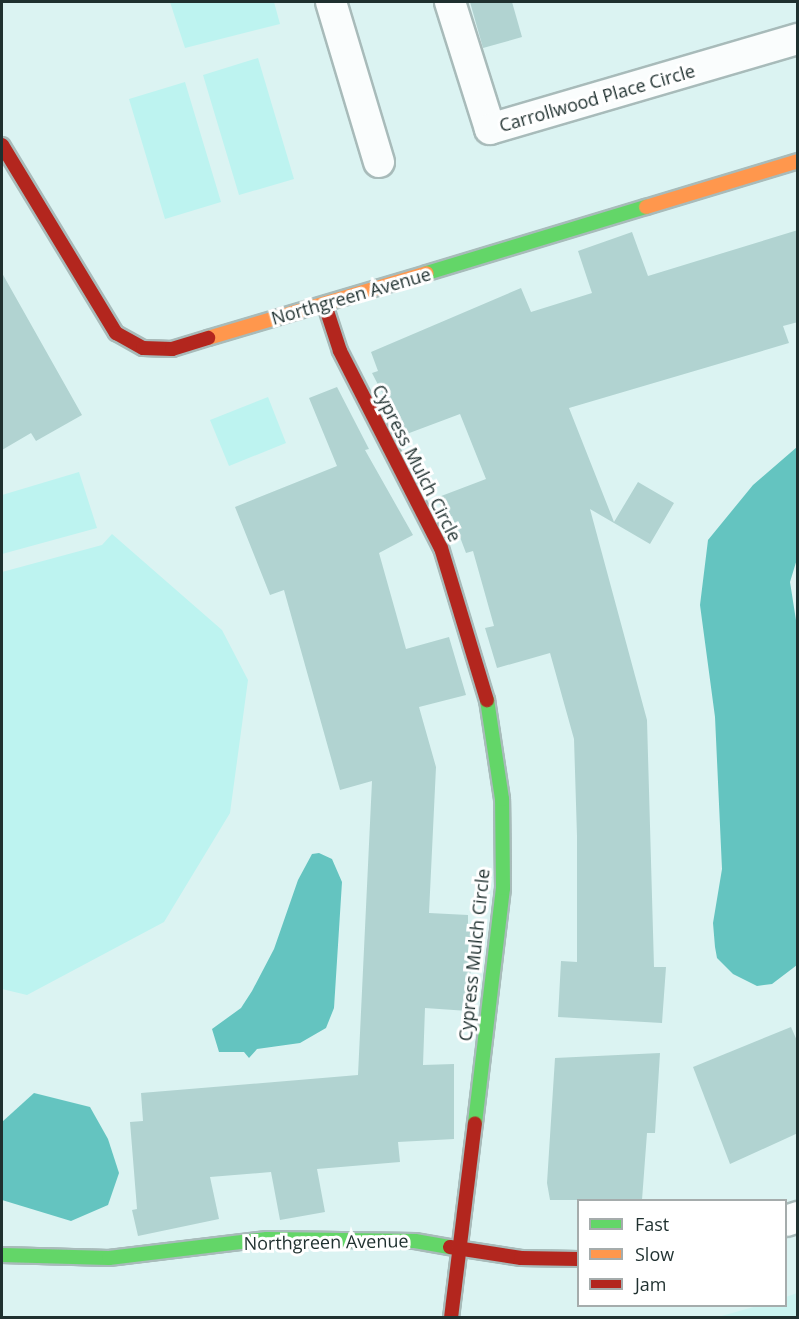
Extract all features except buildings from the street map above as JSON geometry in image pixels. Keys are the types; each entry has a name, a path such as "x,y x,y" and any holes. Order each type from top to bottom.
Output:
{"street":[{"path":"330,2 379,162"},
{"name":"Carrollwood Place Circle","path":"450,2 490,129 798,39"},
{"name":"Northgreen Avenue","path":"2,145 116,333 143,348 172,349 325,305 798,161"},
{"name":"Cypress Mulch Circle","path":"325,305 340,351 441,548 493,719 502,799 503,888 457,1247 451,1317"},
{"name":"Northgreen Avenue","path":"2,1255 108,1258 267,1239 415,1241 521,1258 577,1259"}],"shaded area":[{"path":"170,2 274,2 280,24 185,48"},
{"path":"258,58 294,179 239,195 203,75"},
{"path":"185,82 221,202 165,219 129,99"},
{"path":"268,397 286,443 229,466 210,420"},
{"path":"797,447 797,559 790,582 798,633 797,965 772,984 757,986 733,974 717,958 715,947 713,923 722,869 715,717 700,605 708,540 753,485"},
{"path":"79,472 97,528 2,554 2,495"},
{"path":"112,534 222,630 248,680 230,813 164,922 27,995 2,989 2,572 102,545"},
{"path":"319,853 332,859 342,882 334,1008 326,1028 300,1043 257,1049 249,1058 244,1052 219,1052 212,1029 241,1008 252,991 274,949 298,880 312,854"},
{"path":"34,1093 90,1107 108,1139 119,1173 108,1205 71,1221 2,1200 2,1122"},
{"path":"797,1293 797,1317 718,1317 753,1307 787,1307 787,1297"}],"traffic: fast":[{"path":"427,273 646,207"},
{"path":"475,1123 503,888 502,799 487,700"},
{"path":"2,1255 109,1258 267,1239 415,1241 450,1247"}],"traffic: slow":[{"path":"646,207 798,161"},
{"path":"208,338 427,273"}],"traffic: jam":[{"path":"2,145 116,333 143,348 172,349 208,338"},
{"path":"325,305 340,351 441,548 487,700"},
{"path":"451,1318 475,1123"},
{"path":"450,1247 521,1258 577,1259"}]}
